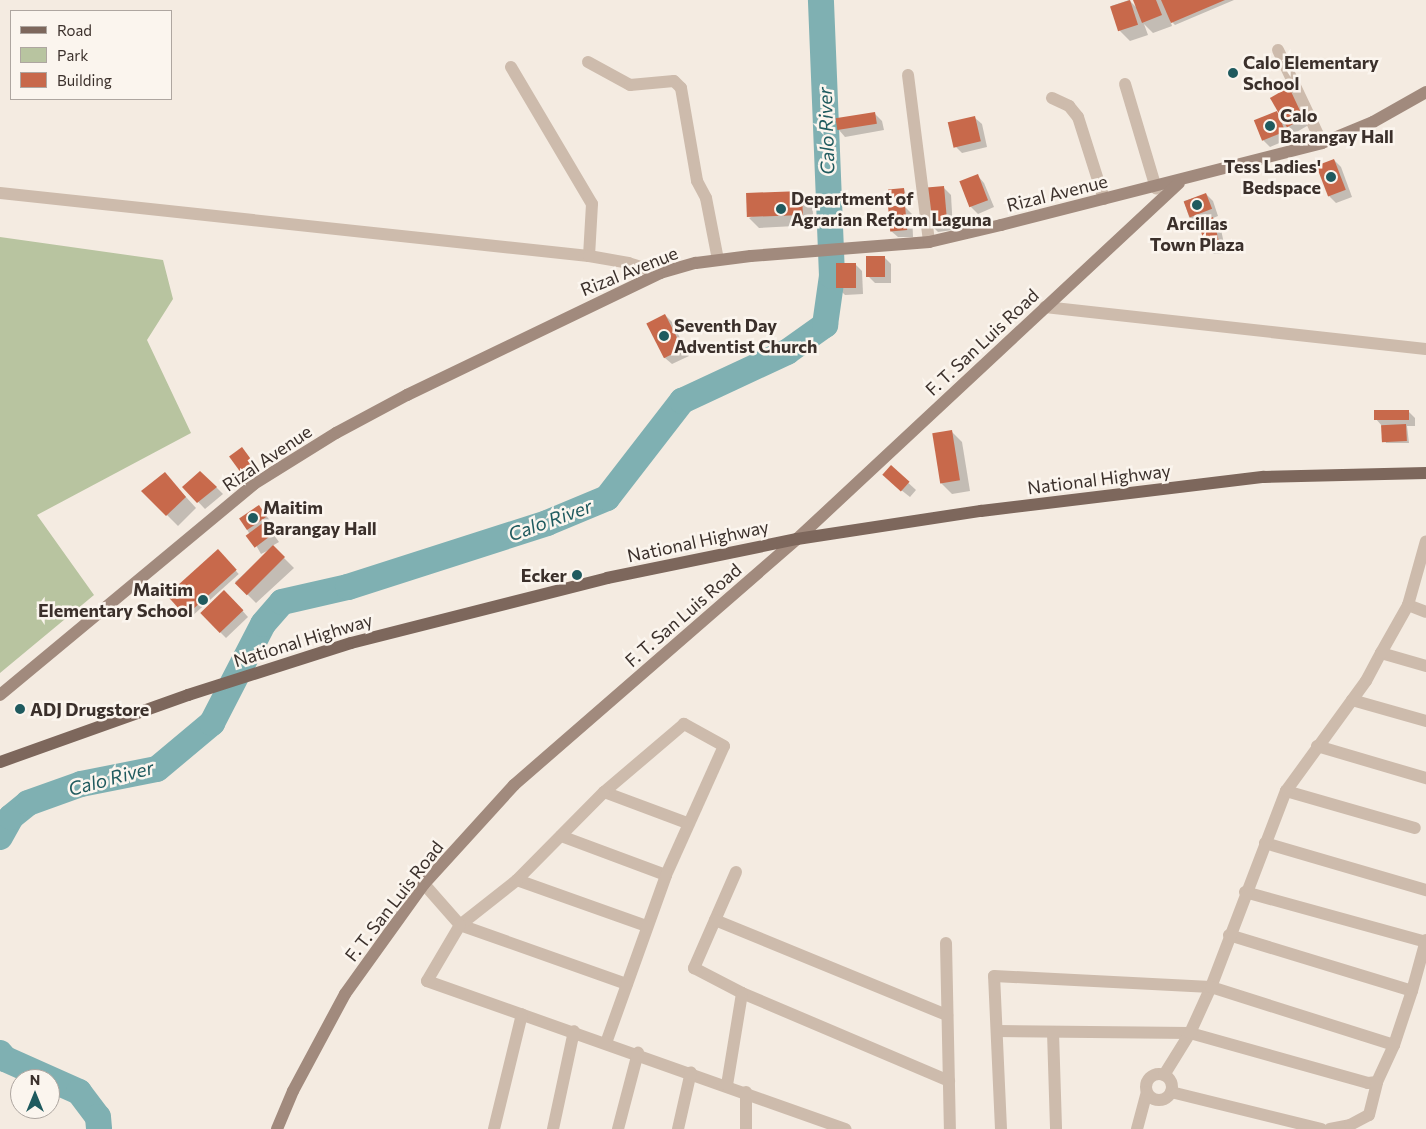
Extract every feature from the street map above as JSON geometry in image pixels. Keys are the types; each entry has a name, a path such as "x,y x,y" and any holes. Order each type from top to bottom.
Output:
{"main road":[{"name":"Rizal Avenue","path":"0,695 254,484 336,432 407,395 660,273 718,260 929,242 1156,188 1322,143 1373,122 1426,92"},
{"name":"F. T. San Luis Road","path":"277,1129 293,1090 345,994 424,884 514,785 797,539 1180,181"},
{"name":"National Highway","path":"2,757 271,667 473,610 607,578 797,539 981,511 1264,477 1426,473"}],"street":[{"path":"1278,50 1322,143"},
{"path":"588,62 630,85 674,81 681,88 697,181 706,198 718,260"},
{"path":"511,67 592,204 589,256"},
{"path":"908,75 929,242"},
{"path":"1125,84 1156,188"},
{"path":"1052,98 1069,106 1078,117 1104,199"},
{"path":"0,193 589,256 628,262 660,273"},
{"path":"1045,307 1426,349"},
{"path":"1137,1129 1150,1078 1164,1075 1190,1033 1211,986 1245,892 1286,791 1352,700 1381,654 1408,605 1424,558 1426,541"},
{"path":"1408,605 1426,612"},
{"path":"1381,654 1426,666"},
{"path":"1352,700 1426,721"},
{"path":"606,1043 646,926 666,875 687,823 724,746 684,724 604,792 517,880 460,925 427,981 574,1030 606,1043 846,1129"},
{"path":"1317,746 1426,778"},
{"path":"1286,791 1415,828"},
{"path":"604,792 687,823"},
{"path":"560,836 666,875"},
{"path":"1265,843 1426,890"},
{"path":"736,872 694,968 742,993 949,1081"},
{"path":"517,880 646,926"},
{"path":"424,884 460,925 627,984"},
{"path":"1245,892 1426,941 1394,1045 1377,1082 1369,1115 1350,1125 1330,1129"},
{"path":"715,920 948,1015"},
{"path":"1229,935 1412,991"},
{"path":"946,943 950,1129"},
{"path":"1001,1129 994,976 1211,986 1394,1045"},
{"path":"727,1085 742,993"},
{"path":"494,1129 522,1014"},
{"path":"553,1129 574,1030"},
{"path":"997,1031 1190,1033 1368,1083 1377,1082"},
{"path":"1053,1032 1056,1129"},
{"path":"618,1129 638,1053"},
{"path":"678,1129 691,1072"},
{"path":"1164,1075 1171,1082 1171,1092"},
{"path":"746,1092 746,1129"},
{"path":"1146,1092 1159,1100 1171,1092 1322,1129"}],"green space":[{"path":"0,237 163,260 173,299 147,340 191,433 37,515 94,595 0,673"}],"building":[{"path":"1130,0 1138,25 1118,31 1110,6"},
{"path":"1133,0 1156,0 1162,15 1142,23"},
{"path":"1161,0 1225,0 1171,23"},
{"path":"1289,87 1306,116 1287,127 1270,98"},
{"name":"Calo Barangay Hall","path":"1277,111 1285,131 1262,141 1254,120"},
{"path":"875,112 877,124 837,130 835,118"},
{"path":"975,116 981,141 954,148 948,122"},
{"name":"Tess Ladies' Bedspace","path":"1334,159 1346,190 1328,197 1316,166"},
{"path":"978,174 988,200 969,207 959,181"},
{"path":"944,186 947,224 930,225 927,187"},
{"path":"904,188 905,200 889,201 888,189"},
{"path":"802,191 803,215 747,217 746,193"},
{"name":"Arcillas Town Plaza","path":"1206,193 1212,209 1190,217 1184,202"},
{"path":"905,205 907,230 890,231 888,206"},
{"path":"1213,217 1220,246 1206,248 1198,222"},
{"path":"866,256 885,256 885,277 866,277"},
{"path":"836,263 856,263 856,288 836,288"},
{"name":"Seventh Day Adventist Church","path":"665,314 683,349 664,358 646,324"},
{"path":"1374,410 1409,410 1409,420 1374,420"},
{"path":"1406,424 1407,441 1382,442 1381,425"},
{"path":"952,430 960,480 940,484 932,433"},
{"path":"242,447 255,465 242,474 229,456"},
{"path":"891,465 910,482 901,491 882,475"},
{"path":"200,471 217,487 197,503 182,487"},
{"path":"165,472 186,497 166,516 141,491"},
{"name":"Maitim Barangay Hall","path":"259,505 267,517 247,530 239,518"},
{"path":"264,522 273,534 255,548 246,536"},
{"path":"273,545 285,557 247,595 235,583"},
{"path":"218,549 237,570 185,616 167,595"},
{"path":"224,590 243,610 220,633 200,613"}],"waterway":[{"name":"Calo River","path":"0,837 11,817 28,803 81,784 157,769 212,723 263,624 282,602 348,587 547,523 607,498 682,401 787,352 825,325 832,276 821,0"},
{"name":"Calo River","path":"0,1053 5,1059 79,1092 98,1117 99,1129"}],"place":[{"name":"Calo Elementary School","path":"1233,73"},
{"name":"Calo Barangay Hall","path":"1270,126"},
{"name":"Tess Ladies' Bedspace","path":"1331,177"},
{"name":"Arcillas Town Plaza","path":"1197,205"},
{"name":"Department of Agrarian Reform Laguna","path":"781,209"},
{"name":"Seventh Day Adventist Church","path":"664,336"},
{"name":"Maitim Barangay Hall","path":"253,518"},
{"name":"Ecker","path":"577,575"},
{"name":"Maitim Elementary School","path":"203,600"},
{"name":"ADJ Drugstore","path":"20,709"}]}
